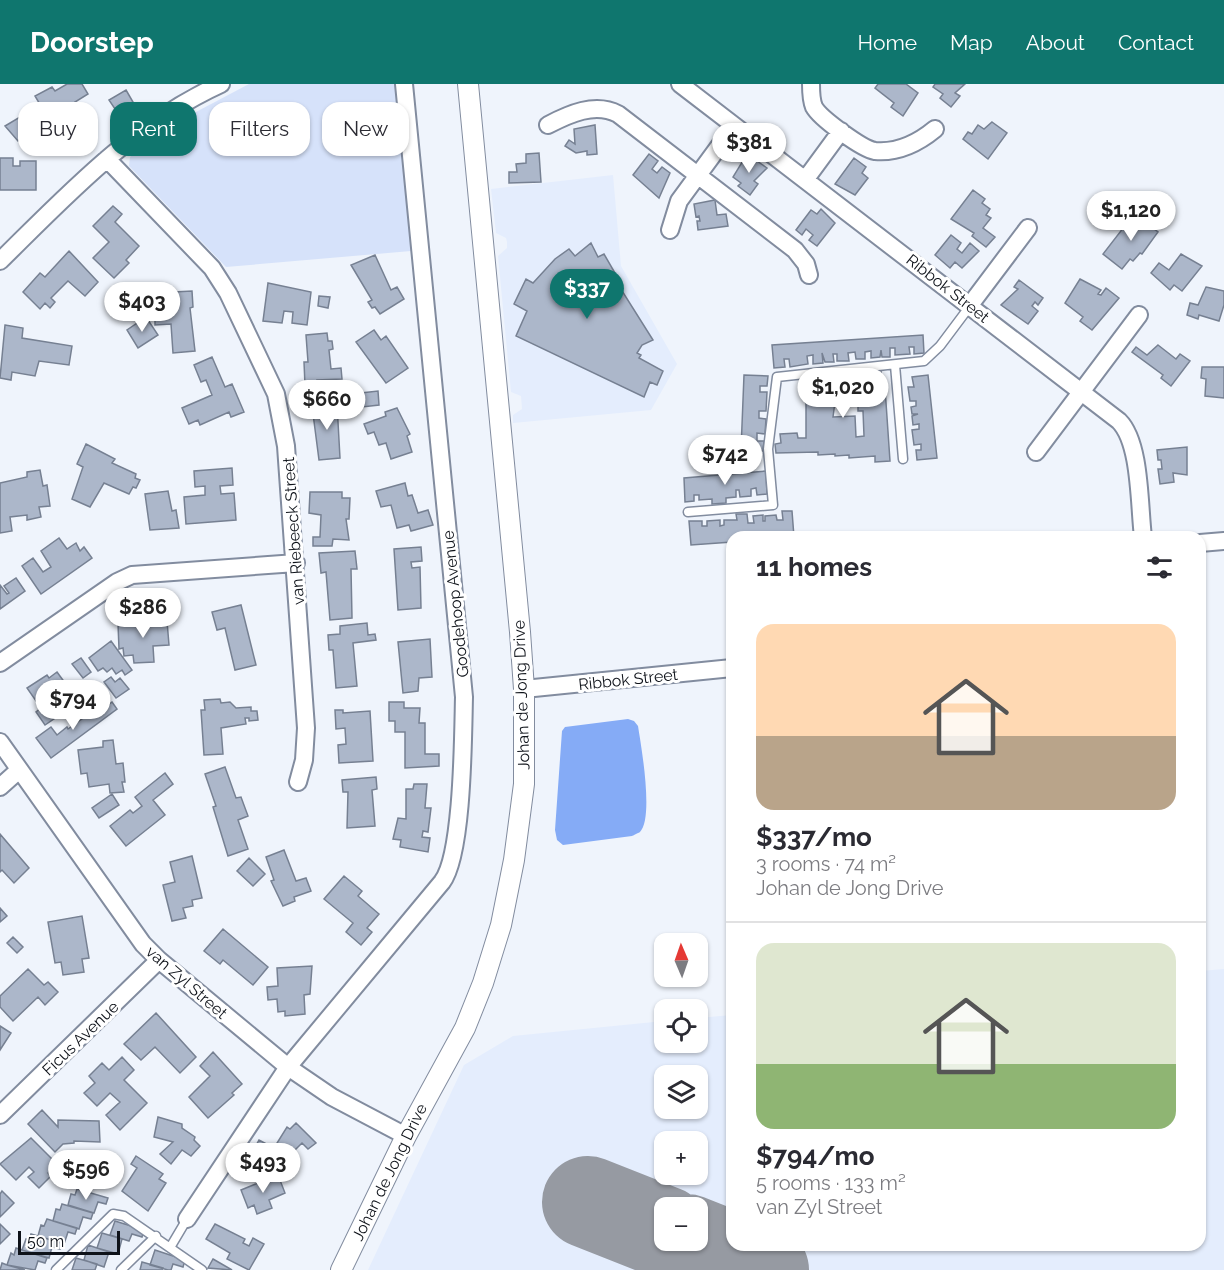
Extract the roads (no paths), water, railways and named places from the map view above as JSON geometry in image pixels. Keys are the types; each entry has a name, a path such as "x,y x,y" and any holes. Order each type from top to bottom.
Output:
{"street":[{"path":"2,256 132,136 160,117 220,84"},
{"name":"Goodehoop Avenue","path":"187,1219 288,1067 442,882 448,874 453,859 463,750 464,697 405,84"},
{"name":"Johan de Jong Drive","path":"341,1270 406,1136 465,1028 480,991 501,925 512,871 524,784 524,689 468,84"},
{"name":"Ribbok Street","path":"680,84 970,305 1126,428 1134,452 1142,531"},
{"path":"811,84 814,107 841,131 867,148 879,151 919,143 935,129"},
{"path":"548,125 576,111 611,110 795,250 801,256 809,275"},
{"path":"670,230 679,201 734,126"},
{"path":"806,180 841,131"},
{"name":"van Riebeeck Street","path":"106,159 212,268 228,293 260,356 276,394 286,446 306,728 304,760 298,782"},
{"path":"970,305 1028,228"},
{"path":"1036,452 1139,315"},
{"path":"1206,542 1224,541"},
{"path":"0,663 117,582 132,575 296,563"},
{"name":"Ribbok Street","path":"524,689 726,669"},
{"name":"van Zyl Street","path":"0,742 143,944 159,960 288,1067 332,1097 406,1136"},
{"path":"0,787 19,770"},
{"name":"Ficus Avenue","path":"0,1115 159,960"}],"lane":[{"path":"688,512 773,505 768,449 777,377 924,361 933,354 970,305"},
{"path":"895,365 903,459"},
{"path":"56,1270 113,1214 124,1216 156,1236 196,1268"},
{"path":"171,1246 187,1219"},
{"path":"121,1270 156,1236"}],"water":[{"path":"628,719 634,721 638,726 642,749 646,812 640,832 632,836 563,845 557,840 555,830 562,731 565,727"}]}
